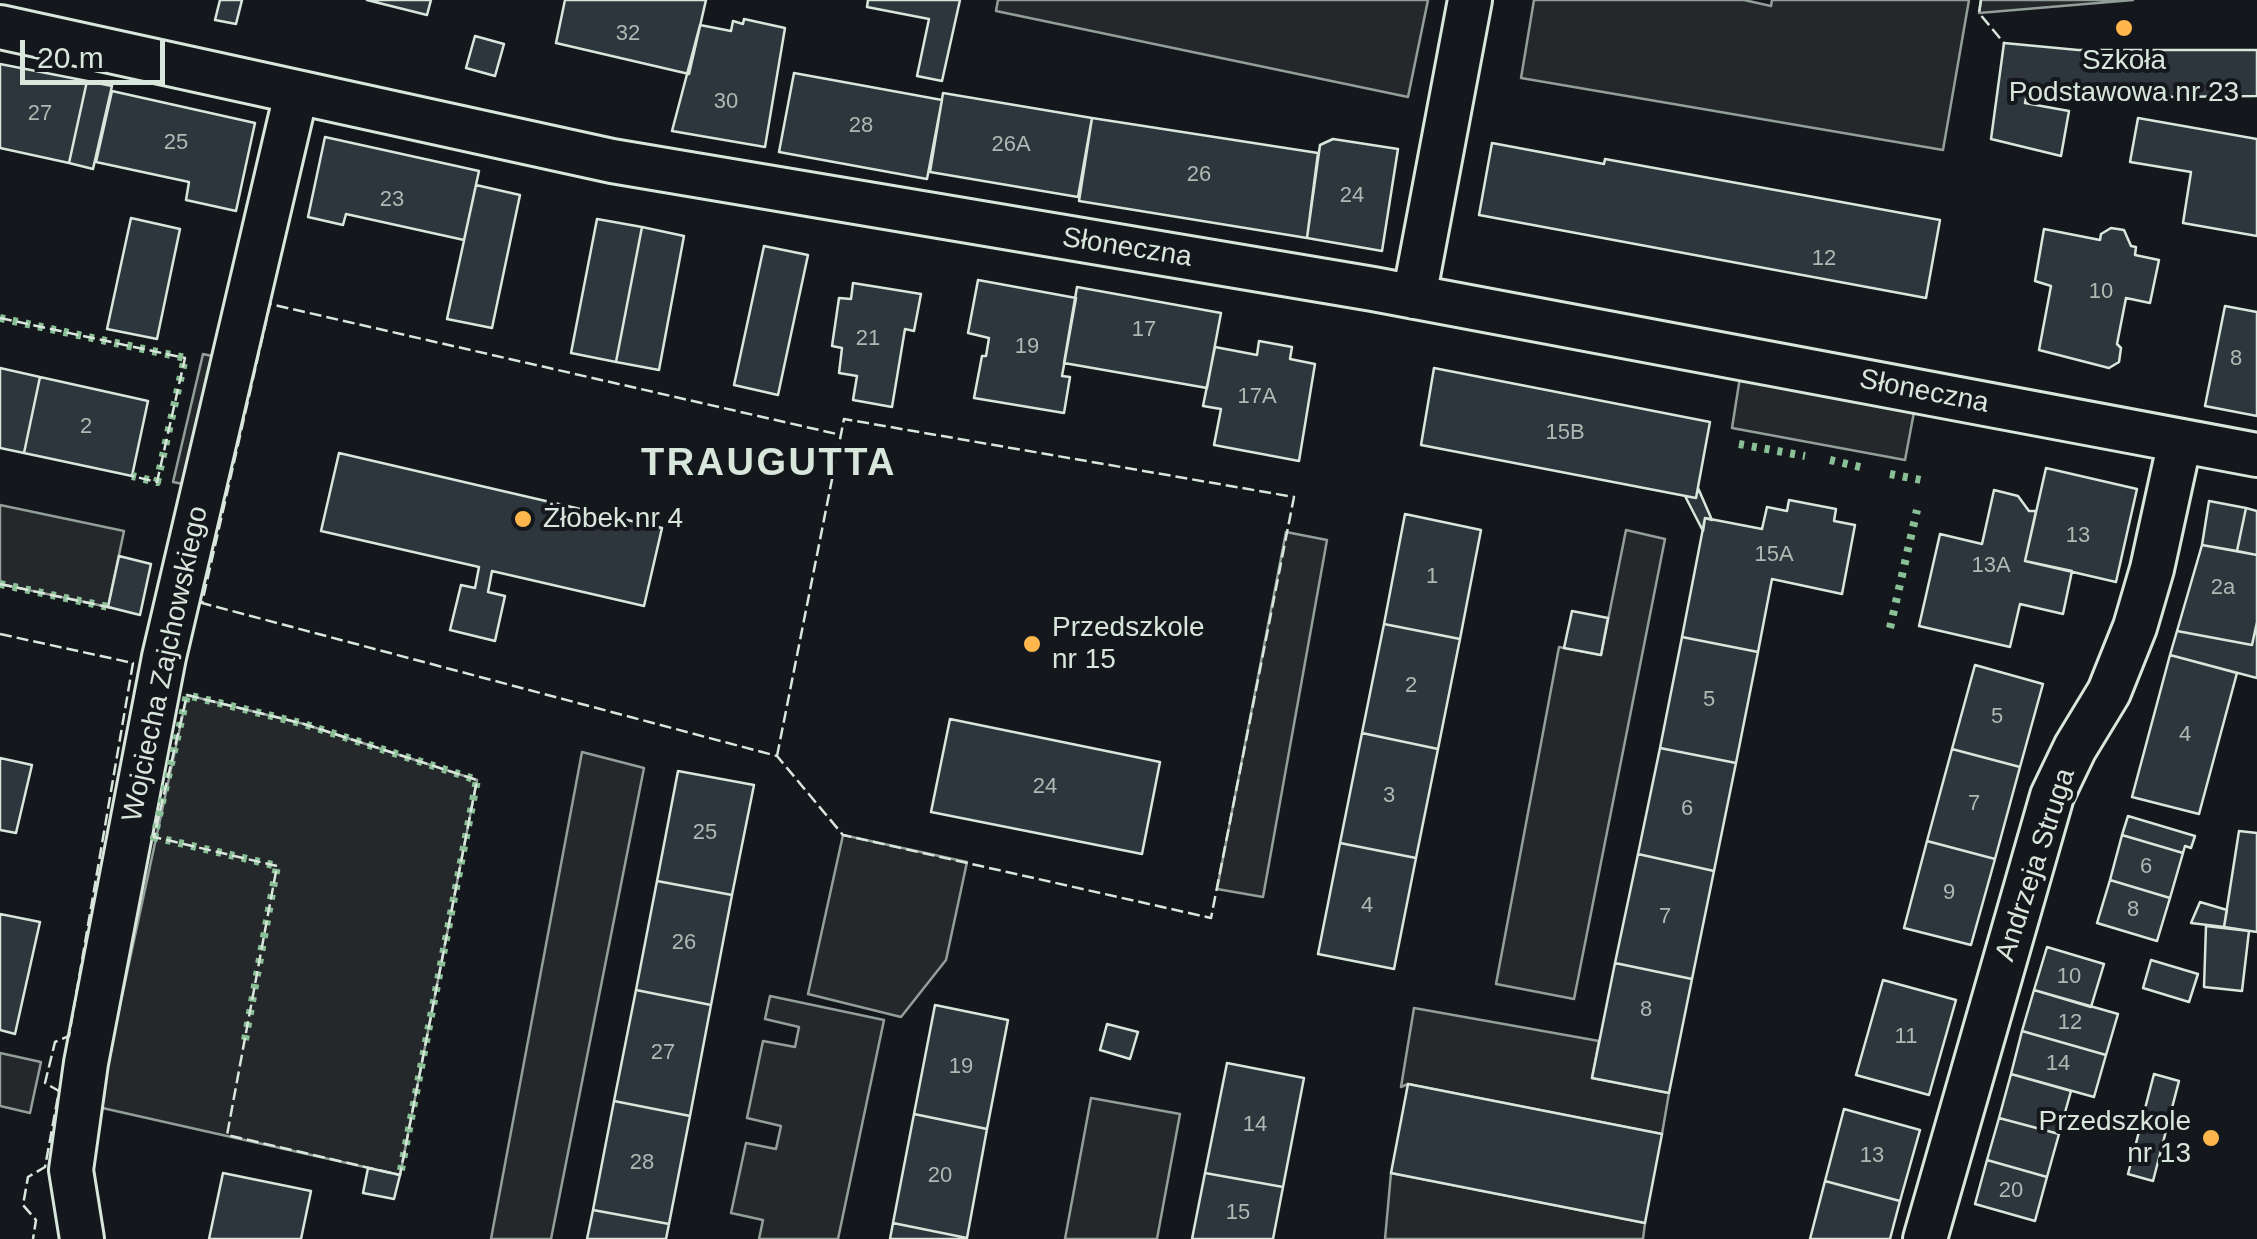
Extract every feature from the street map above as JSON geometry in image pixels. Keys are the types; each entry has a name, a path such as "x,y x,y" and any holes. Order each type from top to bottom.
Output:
{"street":[{"path":"1414,297 1470,0"},
{"name":"Słoneczna","path":"0,27 296,94 733,184 1414,297 2257,455"},
{"name":"Wojciecha Zajchowskiego","path":"82,1239 70,1170 86,1063 189,546 296,94"},
{"name":"Andrzeja Struga","path":"1925,1239 2052,796 2109,692 2135,627 2180,441"}],"shaded area":[{"path":"998,0 1428,0 1408,97 996,11"},
{"path":"1534,0 1744,0 1771,6 1772,0 1969,0 1943,150 1521,78"},
{"path":"1981,0 2133,0 1979,13"},
{"path":"203,354 233,361 203,488 173,482"},
{"path":"1743,358 1918,391 1905,460 1732,428"},
{"path":"0,505 124,531 108,607 0,584"},
{"path":"1626,530 1665,539 1574,999 1496,984 1559,647 1601,655"},
{"path":"1286,532 1327,540 1263,897 1217,889"},
{"path":"187,695 304,724 477,780 400,1175 98,1107"},
{"path":"582,752 644,768 551,1239 491,1239"},
{"path":"843,835 967,862 946,960 901,1017 808,994"},
{"path":"770,996 884,1020 838,1239 759,1239 763,1220 731,1213 746,1143 776,1149 781,1126 747,1118 763,1041 795,1047 799,1027 765,1019"},
{"path":"1414,1008 1599,1041 1592,1078 1669,1093 1662,1134 1408,1084 1401,1087"},
{"path":"0,1053 41,1062 30,1113 0,1106"},
{"path":"1091,1098 1180,1114 1157,1239 1065,1239"},
{"path":"1391,1173 1645,1223 1643,1239 1385,1239"}],"building":[{"path":"220,0 242,0 236,24 215,20"},
{"path":"367,0 431,0 427,15"},
{"path":"565,0 706,0 689,74 556,43"},
{"path":"868,0 960,0 942,81 917,76 929,19 867,7"},
{"path":"744,19 785,28 765,147 672,131 700,25 731,31 733,21 743,24"},
{"path":"475,36 504,44 495,76 466,68"},
{"path":"2004,43 2078,50 2257,50 2257,96 2069,98 2027,93 2025,103 2069,111 2061,156 1991,139"},
{"path":"0,64 87,81 69,163 0,148"},
{"path":"794,73 942,100 927,179 779,152"},
{"path":"87,81 112,86 93,169 69,163"},
{"path":"112,91 255,123 236,211 186,200 189,182 96,162"},
{"path":"943,93 1092,118 1078,197 930,172"},
{"path":"1092,118 1318,153 1307,238 1079,201"},
{"path":"2138,118 2257,139 2257,236 2183,223 2191,172 2130,162"},
{"path":"325,137 479,171 464,240 346,214 343,225 308,217"},
{"path":"1333,139 1398,149 1382,251 1307,238 1320,145"},
{"path":"1492,143 1604,164 1605,159 1940,220 1926,298 1479,215"},
{"path":"476,185 520,195 492,328 447,319"},
{"path":"131,218 180,229 157,339 107,329"},
{"path":"597,219 642,227 616,362 571,353"},
{"path":"642,227 684,236 659,370 616,362"},
{"path":"2111,228 2124,230 2131,246 2136,247 2135,255 2159,260 2150,303 2126,298 2117,344 2121,348 2119,362 2109,368 2039,350 2051,286 2035,281 2044,229 2100,240 2101,234"},
{"path":"764,246 808,255 778,395 734,385"},
{"path":"978,280 1076,298 1062,376 1070,377 1064,413 974,398 989,338 968,333"},
{"path":"853,283 921,294 914,331 905,329 892,407 853,400 857,376 839,373 842,348 832,346 839,298 851,299"},
{"path":"1077,287 1221,313 1207,388 1064,363"},
{"path":"2225,306 2257,312 2257,416 2205,406"},
{"path":"1259,341 1292,347 1290,359 1315,364 1299,461 1214,445 1221,409 1203,406 1215,347 1257,355"},
{"path":"0,368 40,377 24,453 0,448"},
{"path":"1434,368 1710,422 1696,498 1421,445"},
{"path":"40,377 148,401 132,476 24,453"},
{"path":"339,453 662,528 644,606 492,571 488,592 505,596 495,641 450,630 461,585 475,588 479,567 321,531"},
{"path":"2046,468 2137,489 2116,582 2025,561"},
{"path":"1698,488 1712,520 1705,518 1703,531 1685,496 1696,498"},
{"path":"1994,490 2018,496 2029,511 2036,511 2025,561 2072,571 2063,614 2020,604 2010,647 1919,626 1940,534 1982,544"},
{"path":"1789,500 1836,509 1834,521 1855,525 1842,594 1772,579 1758,652 1682,637 1705,518 1762,529 1767,507 1787,511"},
{"path":"2209,501 2246,508 2237,551 2202,545"},
{"path":"2246,508 2257,511 2257,555 2237,551"},
{"path":"1405,514 1481,530 1460,639 1384,624"},
{"path":"2202,545 2257,555 2257,622 2252,645 2177,631"},
{"path":"119,556 151,564 140,615 108,607"},
{"path":"1572,611 1608,618 1601,655 1564,648"},
{"path":"2257,622 2257,678 2170,655 2177,631 2252,645"},
{"path":"1384,624 1460,639 1438,749 1362,733"},
{"path":"1682,637 1758,652 1736,763 1660,748"},
{"path":"2170,655 2237,673 2199,814 2132,797"},
{"path":"1975,665 2043,684 2020,767 1952,749"},
{"path":"950,719 1160,762 1142,854 931,812"},
{"path":"1362,733 1438,749 1416,858 1340,843"},
{"path":"1660,748 1736,763 1714,871 1638,854"},
{"path":"1952,749 2020,767 1995,859 1927,841"},
{"path":"0,758 32,765 16,833 0,830"},
{"path":"678,771 754,785 732,895 657,881"},
{"path":"2128,816 2195,836 2191,848 2185,846 2183,853 2122,835"},
{"path":"2239,831 2257,833 2257,932 2224,927"},
{"path":"2122,835 2183,853 2170,898 2110,880"},
{"path":"1927,841 1995,859 1971,945 1904,928"},
{"path":"1340,843 1416,858 1394,969 1318,954"},
{"path":"1638,854 1714,871 1692,979 1615,963"},
{"path":"2110,880 2170,898 2157,941 2097,923"},
{"path":"657,881 732,895 711,1005 636,990"},
{"path":"2200,902 2227,910 2224,927 2191,923"},
{"path":"0,914 40,922 15,1034 0,1030"},
{"path":"2206,926 2249,931 2242,991 2204,987"},
{"path":"2047,947 2104,964 2091,1007 2034,990"},
{"path":"2151,960 2198,974 2189,1002 2143,988"},
{"path":"1615,963 1692,979 1669,1093 1592,1078"},
{"path":"1883,980 1956,1000 1929,1095 1856,1075"},
{"path":"636,990 711,1005 690,1116 614,1101"},
{"path":"2034,990 2118,1014 2106,1055 2022,1031"},
{"path":"935,1005 1008,1020 987,1129 914,1114"},
{"path":"1107,1024 1138,1032 1130,1059 1100,1050"},
{"path":"2022,1031 2106,1055 2094,1097 2011,1074"},
{"path":"1227,1063 1304,1078 1283,1187 1205,1173"},
{"path":"2011,1074 2071,1091 2059,1134 1999,1118"},
{"path":"2154,1074 2179,1081 2153,1181 2128,1174"},
{"path":"1408,1084 1662,1134 1645,1223 1391,1173"},
{"path":"614,1101 690,1116 669,1224 593,1210"},
{"path":"1844,1109 1920,1130 1900,1201 1825,1181"},
{"path":"914,1114 987,1129 967,1238 893,1223"},
{"path":"1999,1118 2059,1134 2047,1177 1987,1160"},
{"path":"1987,1160 2047,1177 2035,1221 1975,1204"},
{"path":"368,1168 400,1175 394,1199 363,1193"},
{"path":"223,1173 311,1191 301,1239 209,1239"},
{"path":"1205,1173 1283,1187 1273,1239 1192,1239"},
{"path":"1825,1181 1900,1201 1890,1239 1810,1239"},
{"path":"593,1210 669,1224 666,1239 587,1239"},
{"path":"893,1223 967,1238 890,1239"}],"hedge":[{"path":"0,318 185,358 157,482 132,476"},
{"path":"1739,444 1805,456"},
{"path":"1830,460 1864,468"},
{"path":"1890,474 1921,480"},
{"path":"1890,628 1917,510"},
{"path":"0,584 108,607"},
{"path":"245,1040 277,866 154,837 187,695 304,724 477,780 400,1175"}],"fence":[{"path":"1981,0 1979,13 2004,43"},
{"path":"777,756 844,419 1294,497 1211,918 843,835 777,756 202,603 270,304 841,435"},
{"path":"0,318 185,358 157,482 132,476"},
{"path":"0,584 112,608"},
{"path":"0,634 133,663 69,1036 55,1042 45,1083 59,1091 45,1167 28,1177 23,1205 36,1220 33,1239"},
{"path":"187,695 304,724 477,780 400,1175 227,1135 277,866 154,837 187,695"}],"place":[{"name":"Szkoła Podstawowa nr 23","path":"2124,28"},
{"name":"Żłobek nr 4","path":"523,519"},
{"name":"Przedszkole nr 15","path":"1032,644"},
{"name":"Przedszkole nr 13","path":"2211,1138"}],"district":[{"name":"TRAUGUTTA","path":"769,465"}]}
